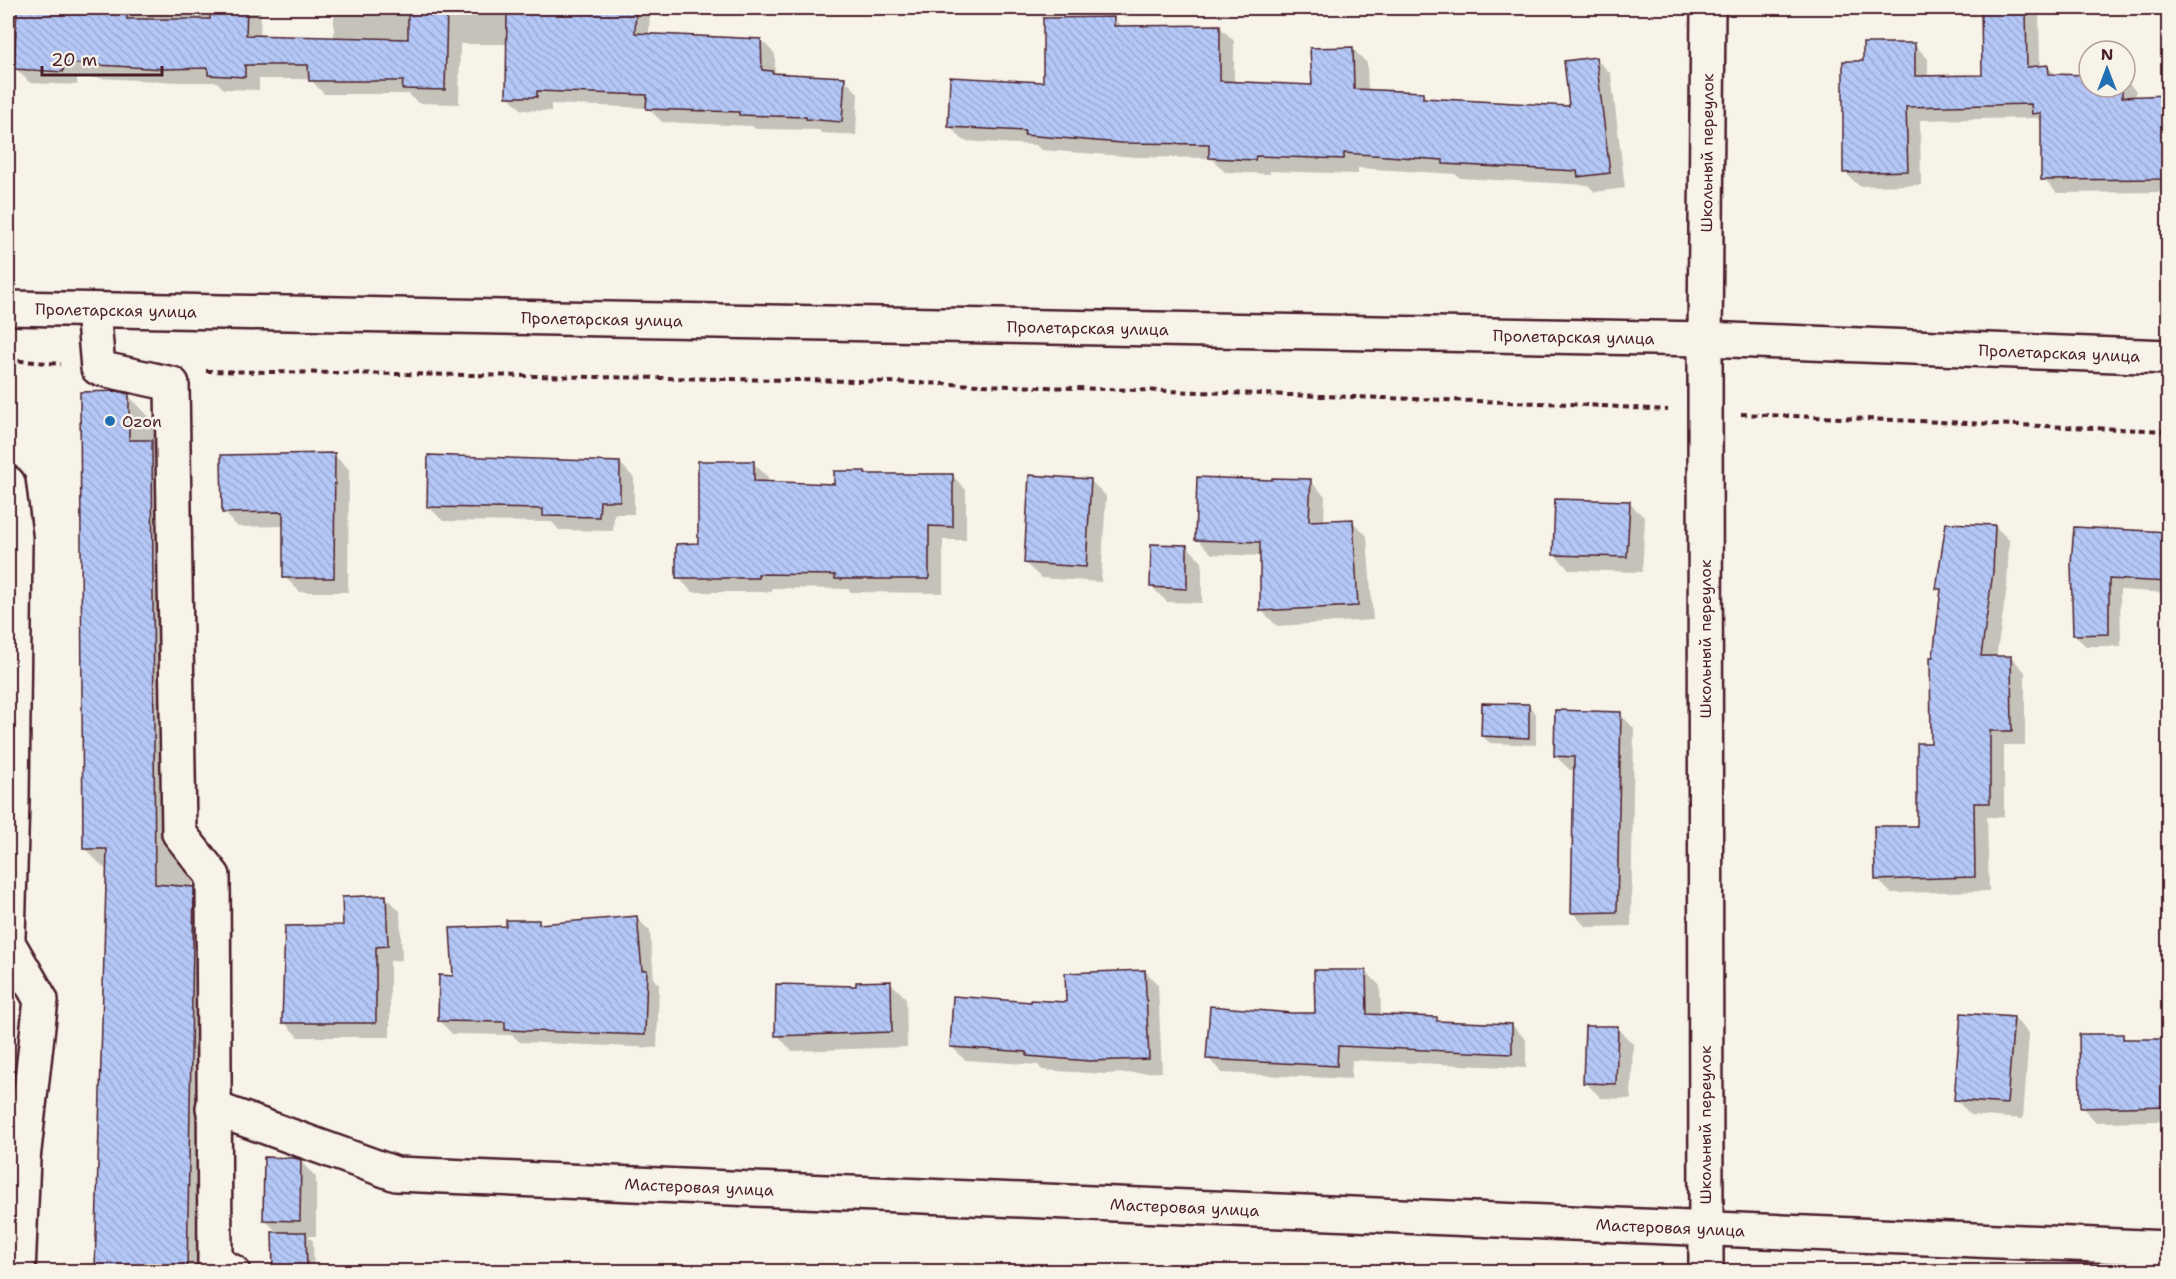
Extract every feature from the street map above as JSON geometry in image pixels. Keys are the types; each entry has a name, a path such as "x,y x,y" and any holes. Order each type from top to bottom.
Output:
{"street":[{"name":"Школьный переулок","path":"1706,1272 1705,339 1708,8"},
{"name":"Пролетарская улица","path":"8,308 1705,339 2169,357"},
{"path":"93,310 98,368 172,384 179,833 213,876 215,1262 233,1272"},
{"path":"8,483 15,538 8,937"},
{"path":"8,943 41,1000 15,1159 18,1272"},
{"name":"Мастеровая улица","path":"213,1108 396,1174 2169,1248"}],"path":[{"path":"8,360 98,368"},
{"path":"202,371 869,382 1558,404 2169,431"}],"building":[{"path":"17,8 127,8 127,19 210,19 210,8 247,8 246,35 408,39 408,8 447,8 445,90 402,89 403,81 309,81 308,65 245,65 245,77 208,75 208,68 165,69 64,63 63,72 14,69"},
{"path":"507,8 636,8 635,33 761,39 762,70 772,71 772,73 845,77 842,122 806,119 806,117 739,115 739,112 646,109 647,95 537,91 537,97 506,97"},
{"path":"1981,8 2026,8 2027,67 2048,65 2049,74 2077,75 2077,99 2137,99 2137,96 2166,95 2168,179 2041,180 2041,113 2032,114 2031,104 1906,107 1908,171 1843,173 1843,61 1863,61 1863,43 1915,43 1915,76 1982,75"},
{"path":"1114,17 1114,26 1220,25 1220,81 1312,85 1310,48 1353,47 1354,89 1423,92 1423,98 1569,106 1564,61 1596,57 1610,173 1578,177 1577,171 1443,164 1443,160 1344,153 1344,159 1256,156 1255,160 1209,158 1209,144 1121,143 1024,135 1025,131 948,127 950,77 1043,82 1043,18"},
{"path":"117,391 129,394 129,440 152,440 155,884 194,887 187,1272 136,1272 136,1269 95,1268 107,849 83,849 80,392"},
{"path":"335,453 334,578 283,578 283,512 222,513 221,455"},
{"path":"428,455 620,462 620,501 600,501 599,517 543,516 543,509 427,507"},
{"path":"698,461 754,461 754,481 834,484 834,471 865,471 865,474 953,474 953,527 929,526 929,579 835,579 835,575 758,574 758,578 676,578 676,544 698,543"},
{"path":"1029,475 1091,479 1086,567 1024,563"},
{"path":"1197,477 1311,479 1309,521 1353,519 1358,606 1260,611 1260,542 1195,540"},
{"path":"1555,499 1630,501 1627,557 1553,555"},
{"path":"1946,523 1995,525 1993,572 1981,656 2011,656 2012,731 1990,731 1990,803 1974,803 1975,877 1875,880 1874,826 1917,826 1917,743 1931,743 1930,657 1933,657 1941,589 1936,589"},
{"path":"2074,527 2169,532 2169,582 2109,579 2109,634 2073,635 2071,563"},
{"path":"1151,544 1187,545 1187,589 1150,587"},
{"path":"1482,703 1529,704 1529,738 1481,736"},
{"path":"1555,710 1621,712 1617,912 1571,913 1574,757 1554,756"},
{"path":"386,895 388,946 376,947 376,1023 282,1023 285,926 343,925 342,897"},
{"path":"637,916 642,970 647,970 645,1035 505,1030 505,1022 438,1021 439,975 453,976 450,928 506,926 506,920 539,920 539,924"},
{"path":"1145,970 1149,1059 1090,1061 1027,1056 1027,1052 950,1047 953,996 1031,1002 1031,1000 1066,1002 1065,973"},
{"path":"1314,970 1366,970 1367,1014 1437,1017 1437,1021 1512,1024 1512,1054 1338,1046 1337,1066 1206,1059 1210,1006 1315,1013"},
{"path":"891,981 892,1032 775,1036 776,984 856,986 856,982"},
{"path":"1961,1013 2014,1017 2007,1104 1954,1100"},
{"path":"1585,1026 1618,1026 1616,1084 1583,1083"},
{"path":"2079,1034 2123,1034 2123,1039 2169,1039 2169,1106 2080,1108"},
{"path":"264,1157 301,1160 300,1221 263,1220"},
{"path":"272,1232 306,1232 307,1270 273,1270"}],"place":[{"name":"Ozon","path":"110,421"}]}
